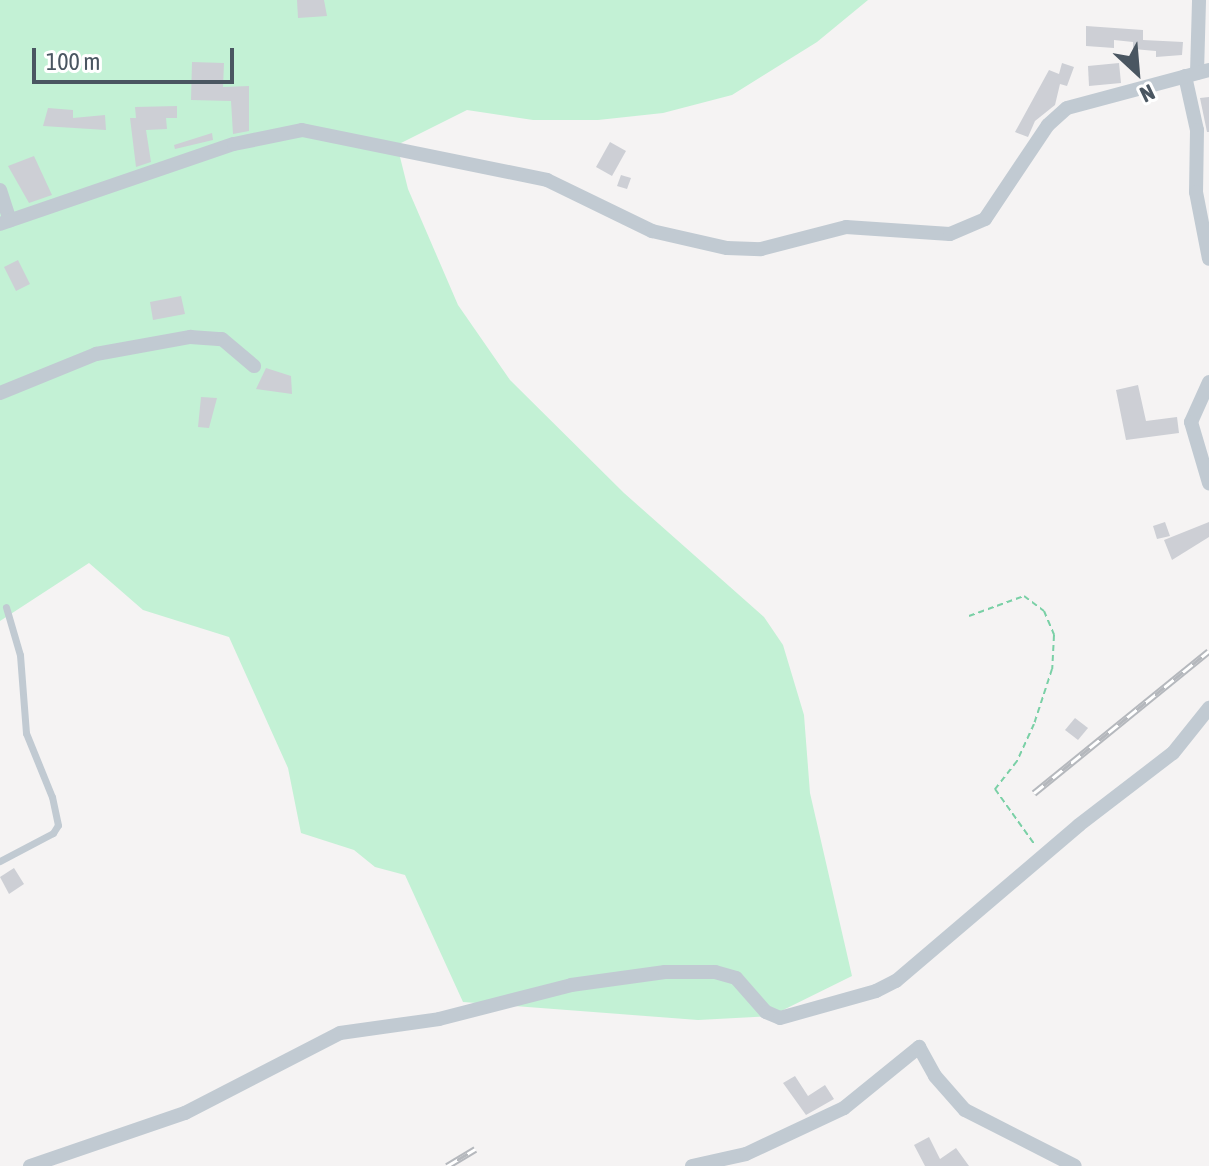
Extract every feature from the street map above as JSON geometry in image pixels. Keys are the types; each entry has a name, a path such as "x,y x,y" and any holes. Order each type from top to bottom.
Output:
{"street":[{"path":"1199,0 1196,192 1209,259"},
{"path":"0,190 5,222 234,144 293,130 547,180 652,231 727,248 761,249 846,227 950,234 985,219 1048,125 1067,108 1197,73"},
{"path":"0,393 96,354 190,337 222,339 254,366"},
{"path":"1209,382 1191,422 1209,483"},
{"path":"30,1166 185,1113 340,1033 439,1019 571,985 665,972 715,972 736,978 766,1012 780,1018 804,1015 889,986 1042,856 1173,753 1209,708"},
{"path":"692,1166 746,1154 844,1108 919,1047 935,1076 965,1110 1075,1166"}],"lane":[{"path":"0,861 53,833 58,825 52,797 26,733 20,655 6,607"}],"path":[{"path":"969,616 1024,596 1044,611 1054,635 1052,669 1034,724 1017,761 995,789 1042,856"}],"green space":[{"path":"0,0 868,0 817,42 732,95 663,113 598,120 533,120 467,110 397,145 408,189 458,305 510,380 624,493 764,617 783,645 804,715 810,793 852,976 771,1016 698,1020 463,1002 405,875 375,867 354,850 301,833 288,768 229,637 143,610 89,563 0,621"}],"building":[{"path":"297,0 324,0 327,16 298,18"},
{"path":"1086,26 1143,30 1143,40 1183,42 1182,55 1156,57 1156,51 1133,49 1133,42 1114,40 1114,48 1086,46"},
{"path":"192,62 224,63 223,87 249,86 249,131 233,134 231,101 191,100"},
{"path":"1062,63 1074,67 1067,86 1060,84 1055,105 1035,121 1028,137 1015,132 1049,70 1059,74"},
{"path":"1119,63 1121,83 1089,86 1088,66"},
{"path":"1209,97 1209,132 1207,132 1200,98"},
{"path":"177,106 177,118 166,118 167,129 146,130 151,162 136,167 130,118 136,118 135,107"},
{"path":"48,108 73,110 73,118 105,115 106,130 43,126"},
{"path":"212,133 213,140 175,149 174,145"},
{"path":"610,142 626,151 612,176 596,167"},
{"path":"34,156 52,195 29,203 8,166"},
{"path":"621,175 631,178 627,189 617,186"},
{"path":"18,260 30,284 16,291 4,267"},
{"path":"181,296 185,314 153,320 150,302"},
{"path":"266,368 291,376 292,394 256,389"},
{"path":"1138,385 1146,421 1177,417 1179,433 1126,440 1116,390"},
{"path":"201,397 217,398 209,428 198,427"},
{"path":"1165,522 1170,536 1157,539 1153,526"},
{"path":"1209,522 1209,537 1172,560 1164,540"},
{"path":"1075,718 1088,728 1078,740 1065,730"},
{"path":"14,868 24,884 9,894 0,877"},
{"path":"795,1076 808,1096 825,1085 834,1099 806,1115 783,1083"},
{"path":"929,1137 940,1159 956,1148 969,1166 925,1166 914,1145"}],"railway":[{"path":"1034,793 1209,651"},
{"path":"447,1166 475,1149"}]}
